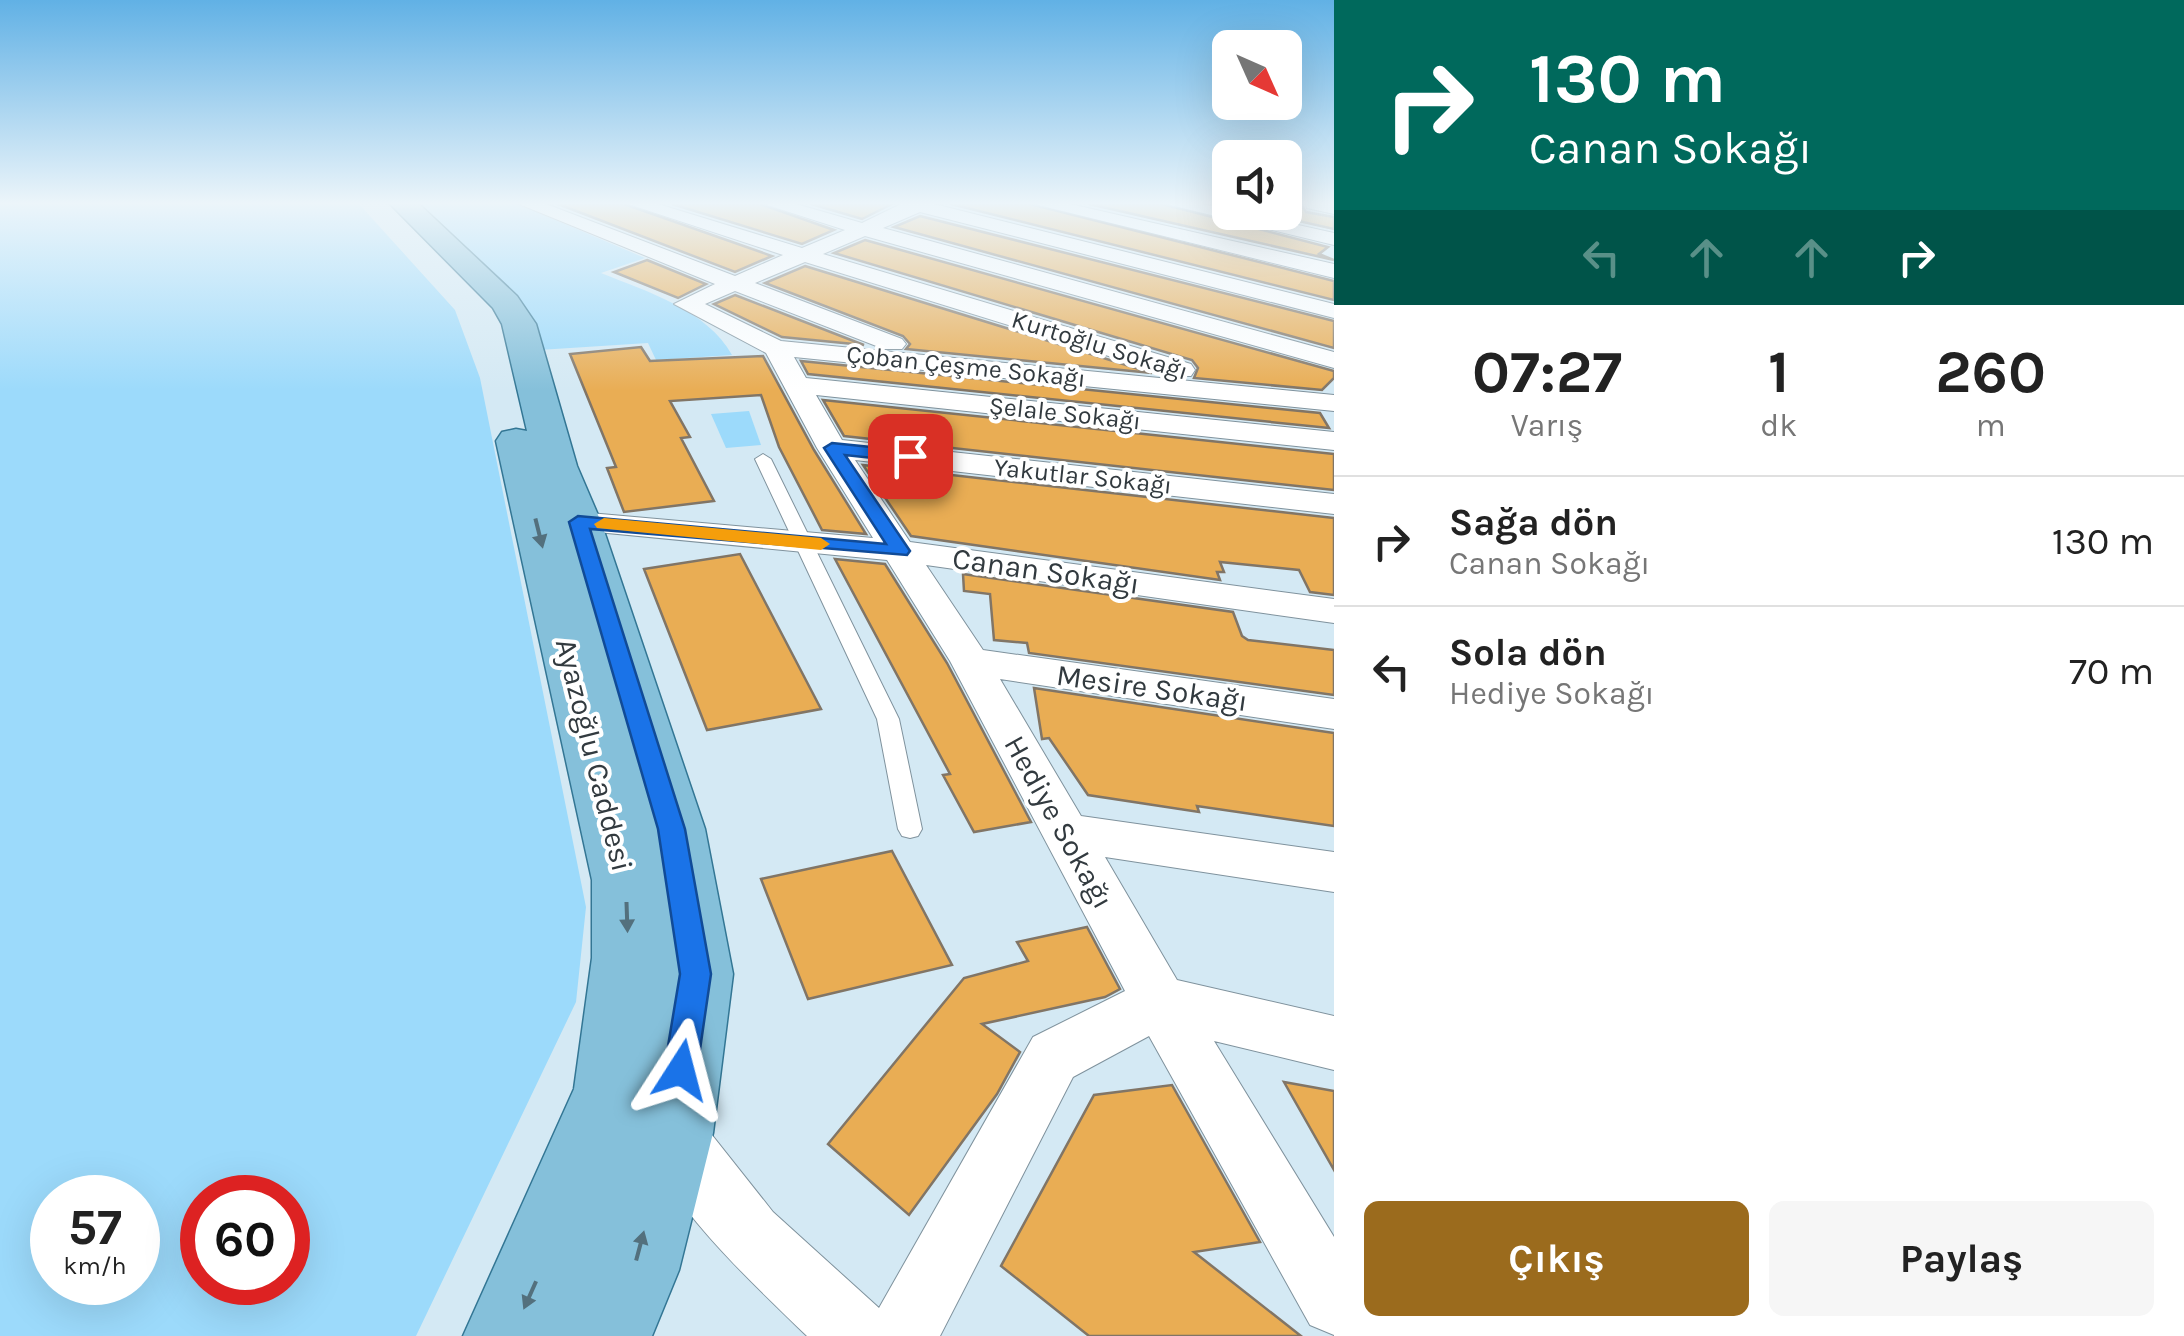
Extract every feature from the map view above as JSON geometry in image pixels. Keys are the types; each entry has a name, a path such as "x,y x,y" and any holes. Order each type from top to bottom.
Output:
{"main road":[{"name":"Ayazoğlu Caddesi","path":"439,266 472,300 485,324 626,880 629,958 614,1092 511,1336"},
{"name":"Ayazoğlu Caddesi","path":"469,266 506,302 519,324 556,466 578,522 672,829 696,974 671,1133 633,1270 604,1336"}],"street":[{"path":"685,266 948,365"},
{"path":"776,266 686,304 778,358"},
{"name":"Kurtoğlu Sokağı","path":"840,266 1278,397"},
{"path":"994,266 1334,360"},
{"path":"1168,266 1330,306"},
{"path":"1234,386 1330,306"},
{"name":"Çoban Çeşme Sokağı","path":"778,358 948,365 1334,403"},
{"name":"Şelale Sokağı","path":"778,358 1334,441"},
{"name":"Hediye Sokağı","path":"778,358 970,661 1160,1002 1334,1301"},
{"name":"Yakutlar Sokağı","path":"832,448 1334,504"},
{"name":"Canan Sokağı","path":"578,522 900,551 1334,611"},
{"name":"Mesire Sokağı","path":"970,661 1334,714"},
{"path":"1064,832 1334,872"},
{"path":"902,1336 1053,1057 1160,1002 1334,1043"},
{"path":"671,1133 750,1236 857,1336"}],"lane":[{"path":"763,459 888,718 910,829"}],"shaded area":[{"path":"0,266 415,266 455,310 480,378 586,907 576,1002 416,1336 0,1336"},
{"path":"465,266 621,266 601,273 692,314 721,339 732,355 656,360 648,343 539,350"},
{"path":"749,411 761,445 726,448 711,414"}],"building":[{"path":"630,266 663,266 706,284 678,298 614,272"},
{"path":"720,266 748,266 735,272"},
{"path":"806,266 1152,373 906,349 910,344 903,336 765,283"},
{"path":"879,266 959,266 1334,371 1334,378 1322,390 1194,378 1198,368 1192,360"},
{"path":"1037,266 1119,266 1334,321 1334,348"},
{"path":"1200,266 1276,266 1334,281 1334,300"},
{"path":"735,295 864,345 782,337 714,304"},
{"path":"641,347 650,361 763,356 866,534 822,530 779,447 761,395 670,401 690,437 681,438 714,501 624,512 607,468 616,467 570,354"},
{"path":"801,361 1320,413 1329,428 808,374"},
{"path":"823,400 1334,454 1334,490 844,436"},
{"path":"863,465 1334,518 1334,595 1310,592 1299,570 1220,562 1224,572 1217,572 1220,580 911,536"},
{"path":"740,554 821,709 707,730 644,569"},
{"path":"835,559 885,564 947,663 1031,822 974,832 943,775 950,774"},
{"path":"963,574 1233,612 1242,636 1248,640 1334,650 1334,695 1029,653 1027,643 994,640 990,594 964,591"},
{"path":"1034,688 1334,733 1334,826 1088,795 1049,738 1042,739"},
{"path":"892,851 952,965 808,999 761,879"},
{"path":"1087,927 1120,989 1105,997 982,1024 1020,1052 997,1094 909,1215 828,1144 964,978 1028,961 1017,942"},
{"path":"1284,1082 1334,1091 1334,1170"},
{"path":"1172,1085 1260,1242 1194,1252 1301,1336 1089,1336 1001,1266 1094,1095"}],"slow traffic":[{"path":"604,524 821,544"}],"route":[{"path":"681,1070 696,974 672,829 578,522 900,551 832,448 910,456"}]}
